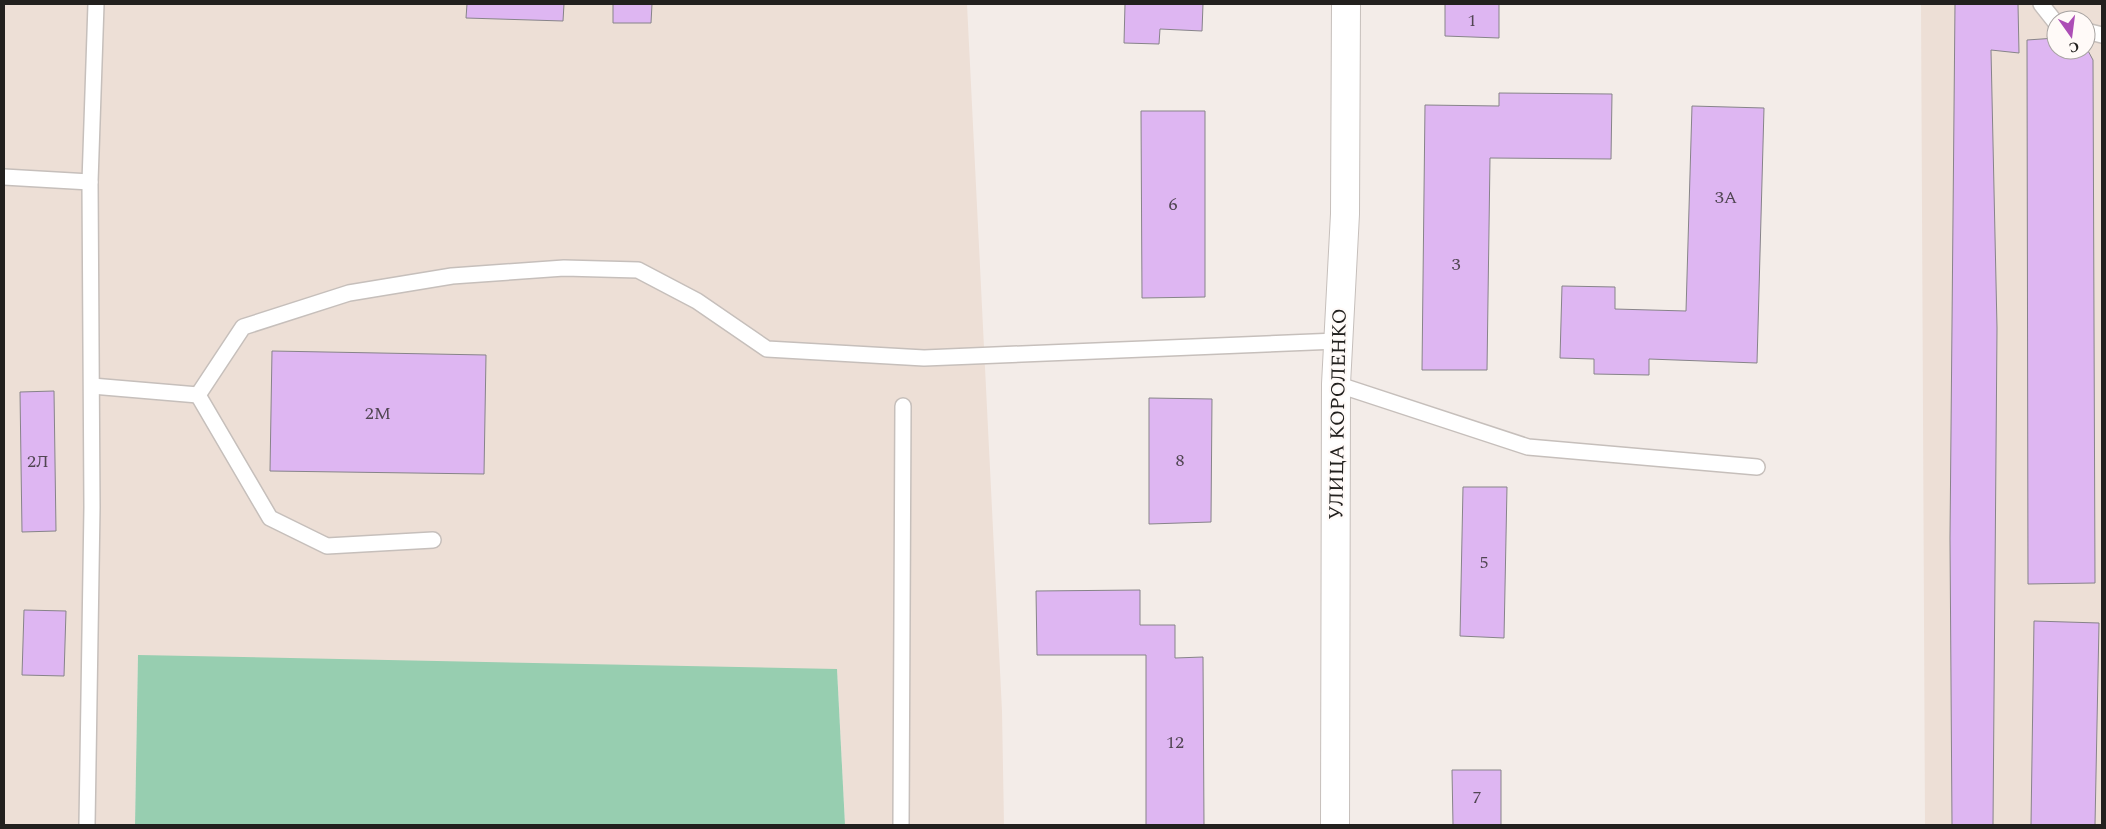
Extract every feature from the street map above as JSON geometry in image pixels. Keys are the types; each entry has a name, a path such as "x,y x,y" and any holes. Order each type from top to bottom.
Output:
{"street":[{"name":"УЛИЦА КОРОЛЕНКО","path":"1335,825 1336,384 1345,214 1346,4"}],"lane":[{"path":"87,825 92,507 90,182 96,4"},
{"path":"4,177 90,182"},
{"path":"198,396 243,327 349,293 452,276 564,268 638,270 697,302 767,349 924,358 1337,341"},
{"path":"1336,384 1528,447 1757,467"},
{"path":"92,386 198,396"},
{"path":"198,396 270,518 327,546 433,540"},
{"path":"901,825 903,406"}],"shaded area":[{"path":"4,4 967,4 1002,711 1004,825 845,825 837,670 138,656 135,825 4,825"},
{"path":"1921,4 2102,4 2102,825 1925,825"}],"green space":[{"path":"138,655 837,669 845,825 135,825"}],"building":[{"path":"467,4 564,4 563,21 466,18"},
{"path":"613,4 652,4 651,23 613,23"},
{"path":"1125,4 1203,4 1202,31 1160,29 1159,44 1124,43"},
{"path":"1445,4 1499,4 1499,38 1445,36"},
{"path":"1955,4 2018,4 2019,53 1991,50 1997,328 1993,825 1952,825 1950,538"},
{"path":"2046,39 2046,60 2093,60 2095,583 2028,584 2027,40"},
{"path":"1499,93 1612,94 1611,159 1490,158 1487,370 1422,370 1425,105 1499,106"},
{"path":"1692,106 1764,108 1757,363 1649,359 1649,375 1594,374 1594,359 1560,358 1562,286 1615,287 1615,309 1686,311"},
{"path":"1141,111 1205,111 1205,297 1142,298"},
{"path":"272,351 486,355 484,474 270,471"},
{"path":"54,391 56,531 22,532 20,392"},
{"path":"1149,398 1212,399 1211,522 1149,524"},
{"path":"1463,487 1507,487 1504,638 1460,636"},
{"path":"1140,590 1140,625 1175,625 1175,658 1203,657 1204,825 1146,825 1146,655 1037,655 1036,591"},
{"path":"24,610 66,611 64,676 22,675"},
{"path":"2034,621 2099,623 2095,825 2031,825"},
{"path":"1452,770 1501,770 1501,825 1453,825"}]}
